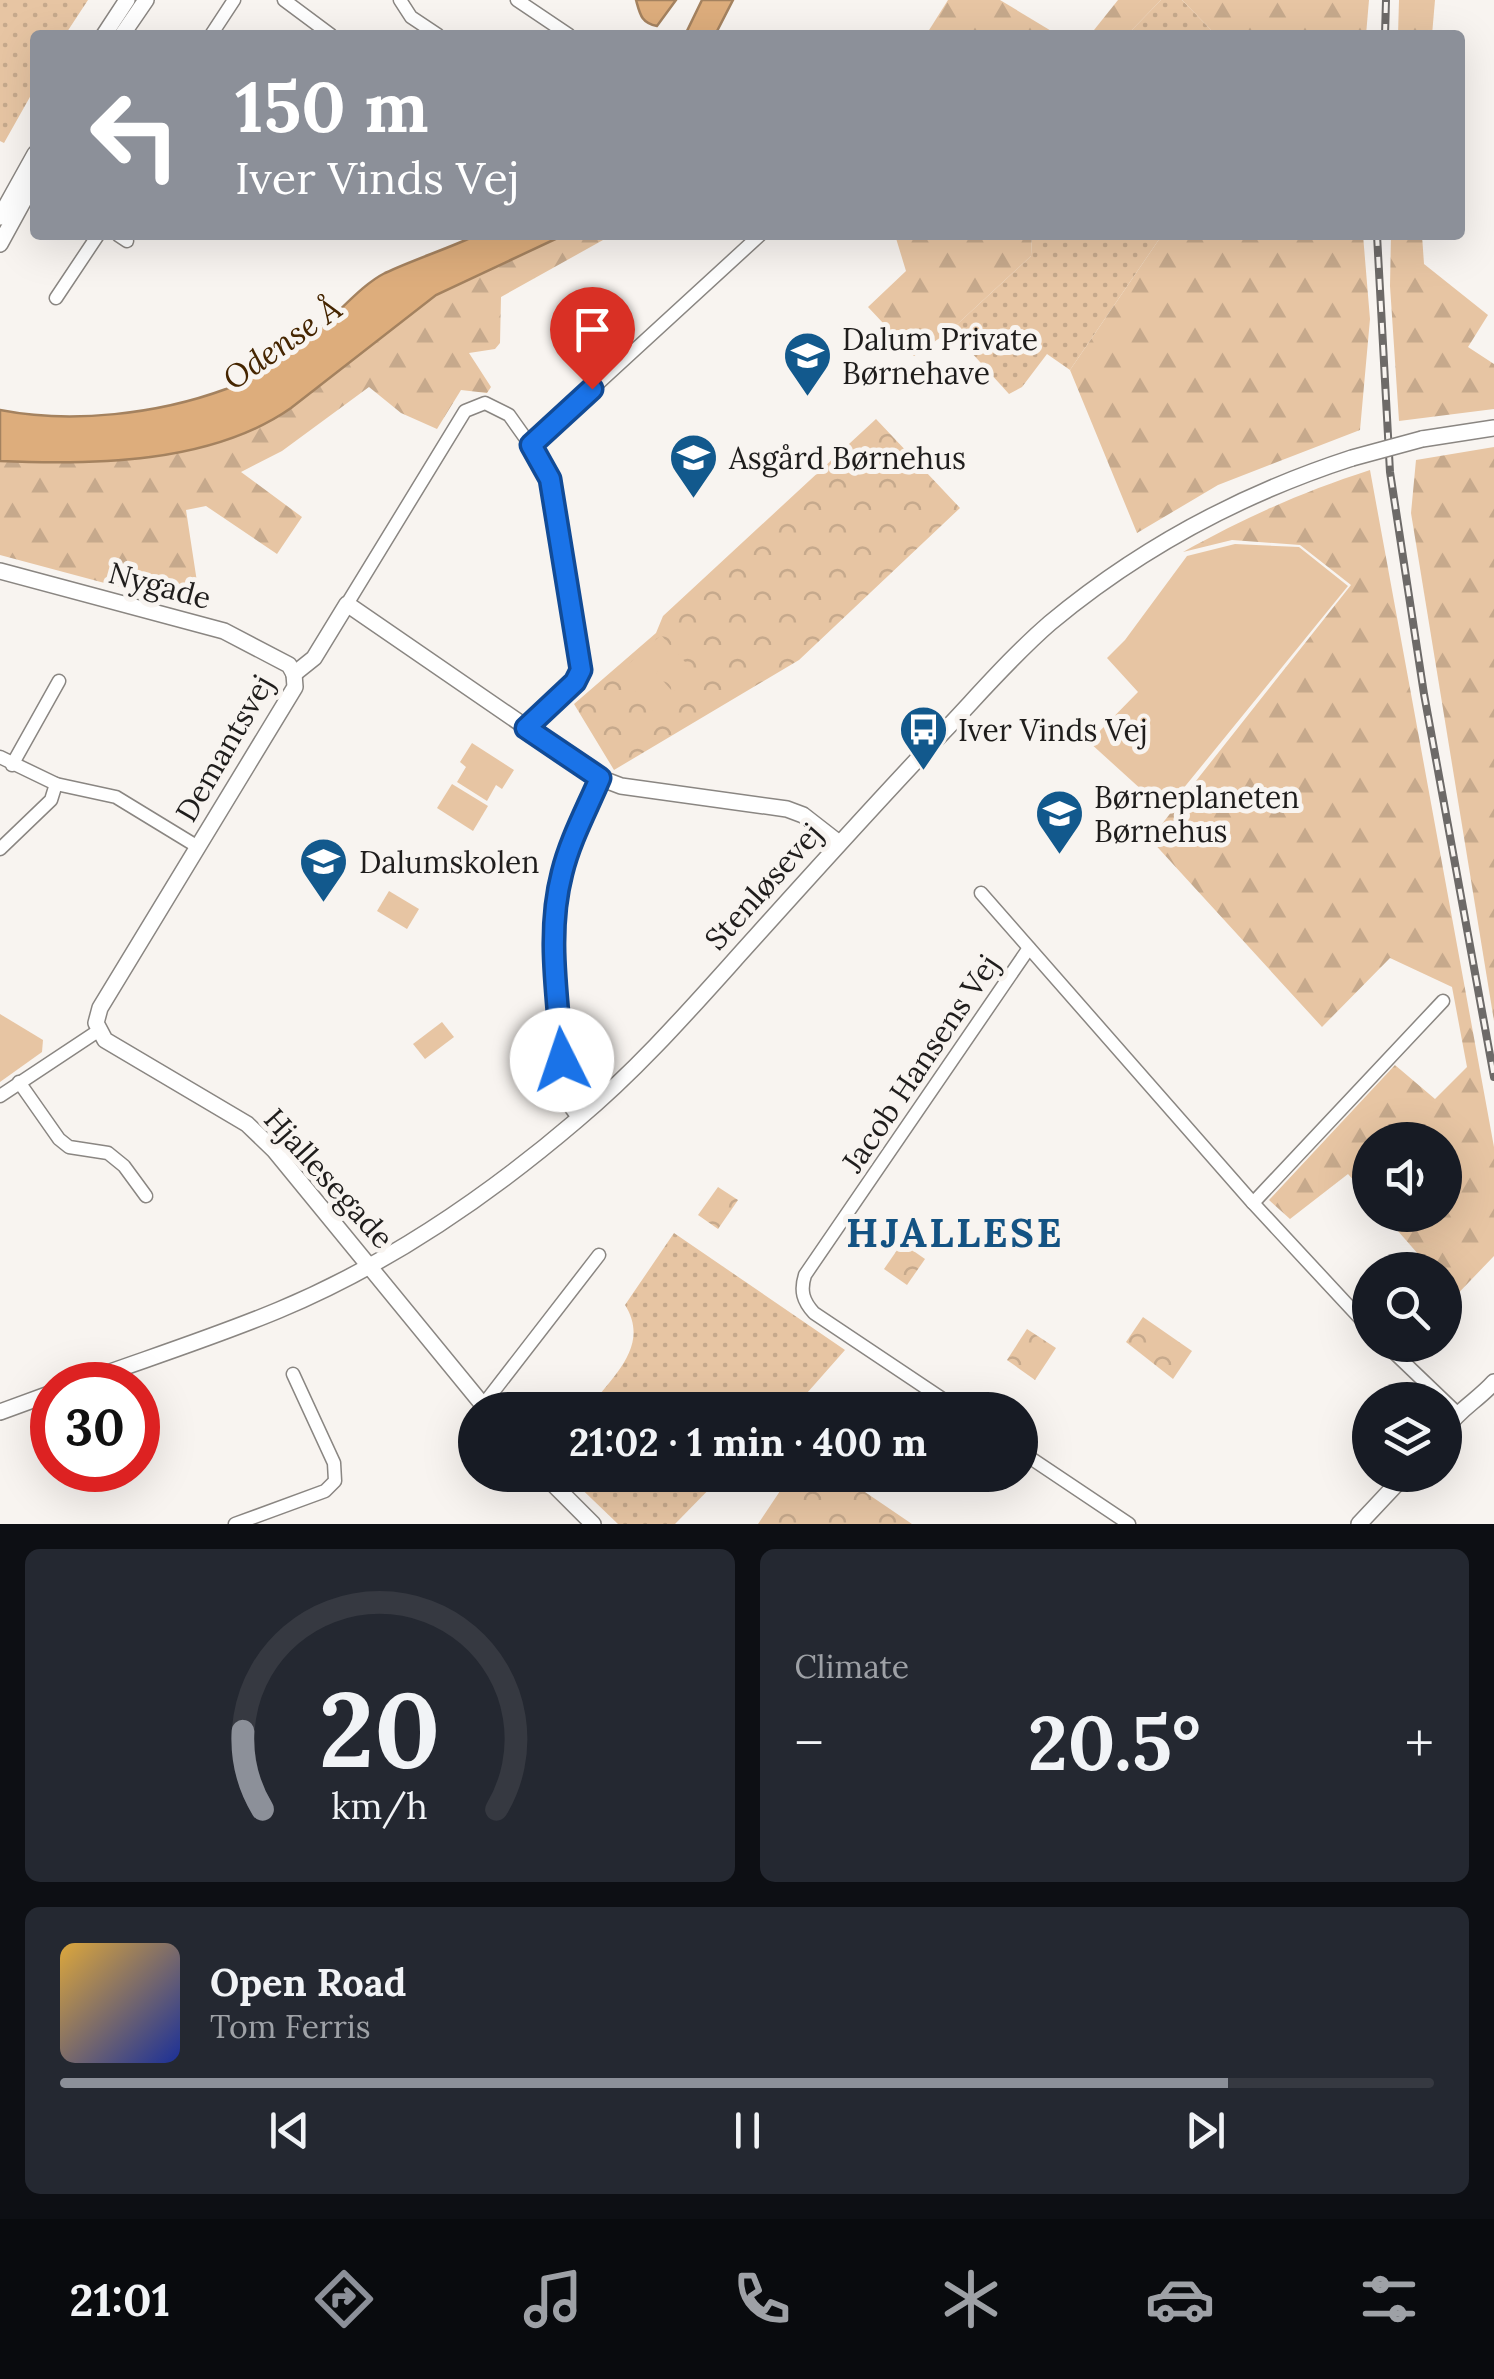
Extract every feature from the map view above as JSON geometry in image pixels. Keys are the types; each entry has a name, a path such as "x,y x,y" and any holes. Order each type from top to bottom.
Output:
{"street":[{"path":"118,30 127,0"},
{"path":"119,30 146,0"},
{"path":"214,30 234,0"},
{"path":"284,0 324,30"},
{"path":"400,0 410,17 430,30"},
{"path":"517,0 562,30"},
{"path":"0,217 30,163"},
{"path":"0,244 30,189"},
{"path":"56,298 95,240"},
{"path":"526,728 575,682 581,670 550,479 531,445 755,240"},
{"name":"Demantsvej","path":"98,1031 100,1008 295,687 294,674 314,658 465,411 478,403 492,404 509,416 531,445"},
{"name":"Stenløsevej","path":"137,1362 278,1310 371,1265 504,1178 579,1119 670,1032 1008,664 1046,626 1106,580 1206,518 1278,484 1352,458 1422,440 1492,429"},
{"name":"Nygade","path":"0,571 224,631 288,665 294,674"},
{"path":"346,604 600,778 620,786 787,810 803,815 839,844"},
{"path":"59,681 6,761 56,784 116,796 198,847"},
{"path":"579,1119 564,1090 553,953 562,873 600,778"},
{"path":"0,849 50,800 56,784"},
{"name":"Jacob Hansens Vej","path":"981,893 1253,1203 1352,1309"},
{"name":"Jacob Hansens Vej","path":"932,1392 814,1312 806,1304 802,1286 805,1275 1029,948"},
{"path":"1253,1203 1442,1001"},
{"path":"0,1096 98,1031"},
{"name":"Hjallesegade","path":"98,1031 105,1040 248,1124 371,1265 473,1392"},
{"path":"19,1082 59,1139 69,1147 108,1154 124,1166 146,1196"},
{"name":"Hjallesegade","path":"496,1392 598,1255"},
{"path":"1404,1362 1425,1382"},
{"path":"236,1524 325,1491 335,1480 334,1463 293,1374"},
{"path":"1462,1410 1494,1382"},
{"path":"0,1412 30,1401"},
{"path":"1038,1463 1128,1524"},
{"path":"561,1492 593,1524"},
{"path":"1360,1524 1389,1492"}],"green space":[{"path":"0,0 88,0 68,30 30,30 30,97 4,143 0,141"},
{"path":"948,0 1000,0 1050,30 929,30"},
{"path":"1118,0 1161,0 1132,30 1094,30"},
{"path":"1161,0 1182,0 1211,30 1132,30"},
{"path":"1182,0 1369,0 1366,30 1211,30"},
{"path":"1399,0 1435,0 1432,30 1398,30"},
{"path":"553,240 603,240 501,297 500,343 495,349 469,353 491,387 487,393 461,390 437,429 401,413 369,387 282,451 241,472 302,517 277,554 206,506 186,510 197,582 183,604 0,555 0,461 68,463 291,408 436,295"},
{"path":"897,240 1032,240 1031,256 951,330 914,356 868,307 906,271"},
{"path":"1032,240 1159,240 1070,370 1047,354 1022,387 1009,394 951,330 1031,256"},
{"path":"1159,240 1363,240 1370,319 1360,430 1218,485 1137,533 1070,370"},
{"path":"1391,240 1422,240 1424,264 1488,315 1468,347 1494,364 1494,409 1399,421"},
{"path":"876,419 960,508 799,660 614,770 574,704 656,633 663,616"},
{"path":"1494,447 1494,1021 1411,513 1416,460"},
{"path":"1370,470 1494,1147 1494,1256 1462,1289 1462,1252 1416,1252 1399,1232 1462,1232 1462,1122 1352,1122 1352,1179 1348,1174 1290,1219 1269,1200 1395,1065 1435,1099 1467,1067 1452,987 1390,958 1322,1027 1150,839 1351,585 1300,545 1232,540 1183,552 1321,487"},
{"path":"1235,544 1299,547 1348,586 1165,811 1089,742 1138,692 1107,658 1125,640 1187,556"},
{"path":"661,635 695,673 675,691 641,653"},
{"path":"639,654 673,692 653,711 619,673"},
{"path":"472,743 514,770 502,789 496,785 487,801 457,782 466,767 460,762"},
{"path":"452,784 488,806 473,831 437,808"},
{"path":"389,891 419,909 407,929 377,911"},
{"path":"0,1014 43,1040 42,1052 0,1082"},
{"path":"442,1022 454,1037 425,1059 413,1044"},
{"path":"718,1187 738,1200 718,1229 698,1215"},
{"path":"674,1233 845,1350 808,1392 602,1392 631,1348 634,1334 625,1305"},
{"path":"902,1243 925,1259 907,1285 884,1269"},
{"path":"1143,1317 1192,1351 1173,1379 1126,1342"},
{"path":"1027,1329 1056,1348 1035,1380 1007,1360"},
{"path":"585,1492 706,1492 675,1524 618,1524"},
{"path":"779,1492 865,1492 912,1524 758,1524"}],"shaded area":[{"path":"636,0 676,0 657,26 644,20"},
{"path":"702,0 733,0 718,30 687,30"},
{"path":"465,240 553,240 436,295 291,408 259,427 225,440 150,457 0,461 0,410 56,416 114,414 172,405 226,389 259,372 310,336 356,294 396,268"}],"railway":[{"path":"1385,30 1386,0"},
{"path":"1377,240 1390,472 1424,694 1494,1077"}],"place":[{"name":"Dalum Private Børnehave","path":"807,398"},
{"name":"Asgård Børnehus","path":"694,500"},
{"name":"Iver Vinds Vej","path":"923,772"},
{"name":"Børneplaneten Børnehus","path":"1059,856"},
{"name":"Dalumskolen","path":"324,904"}],"district":[{"name":"HJALLESE","path":"955,1232"}],"route":[{"path":"562,1060 553,953 557,901 562,873 600,778 526,728 575,682 581,670 550,479 531,445 592,389"}],"water label":[{"name":"Odense Å","path":"282,343"}]}
